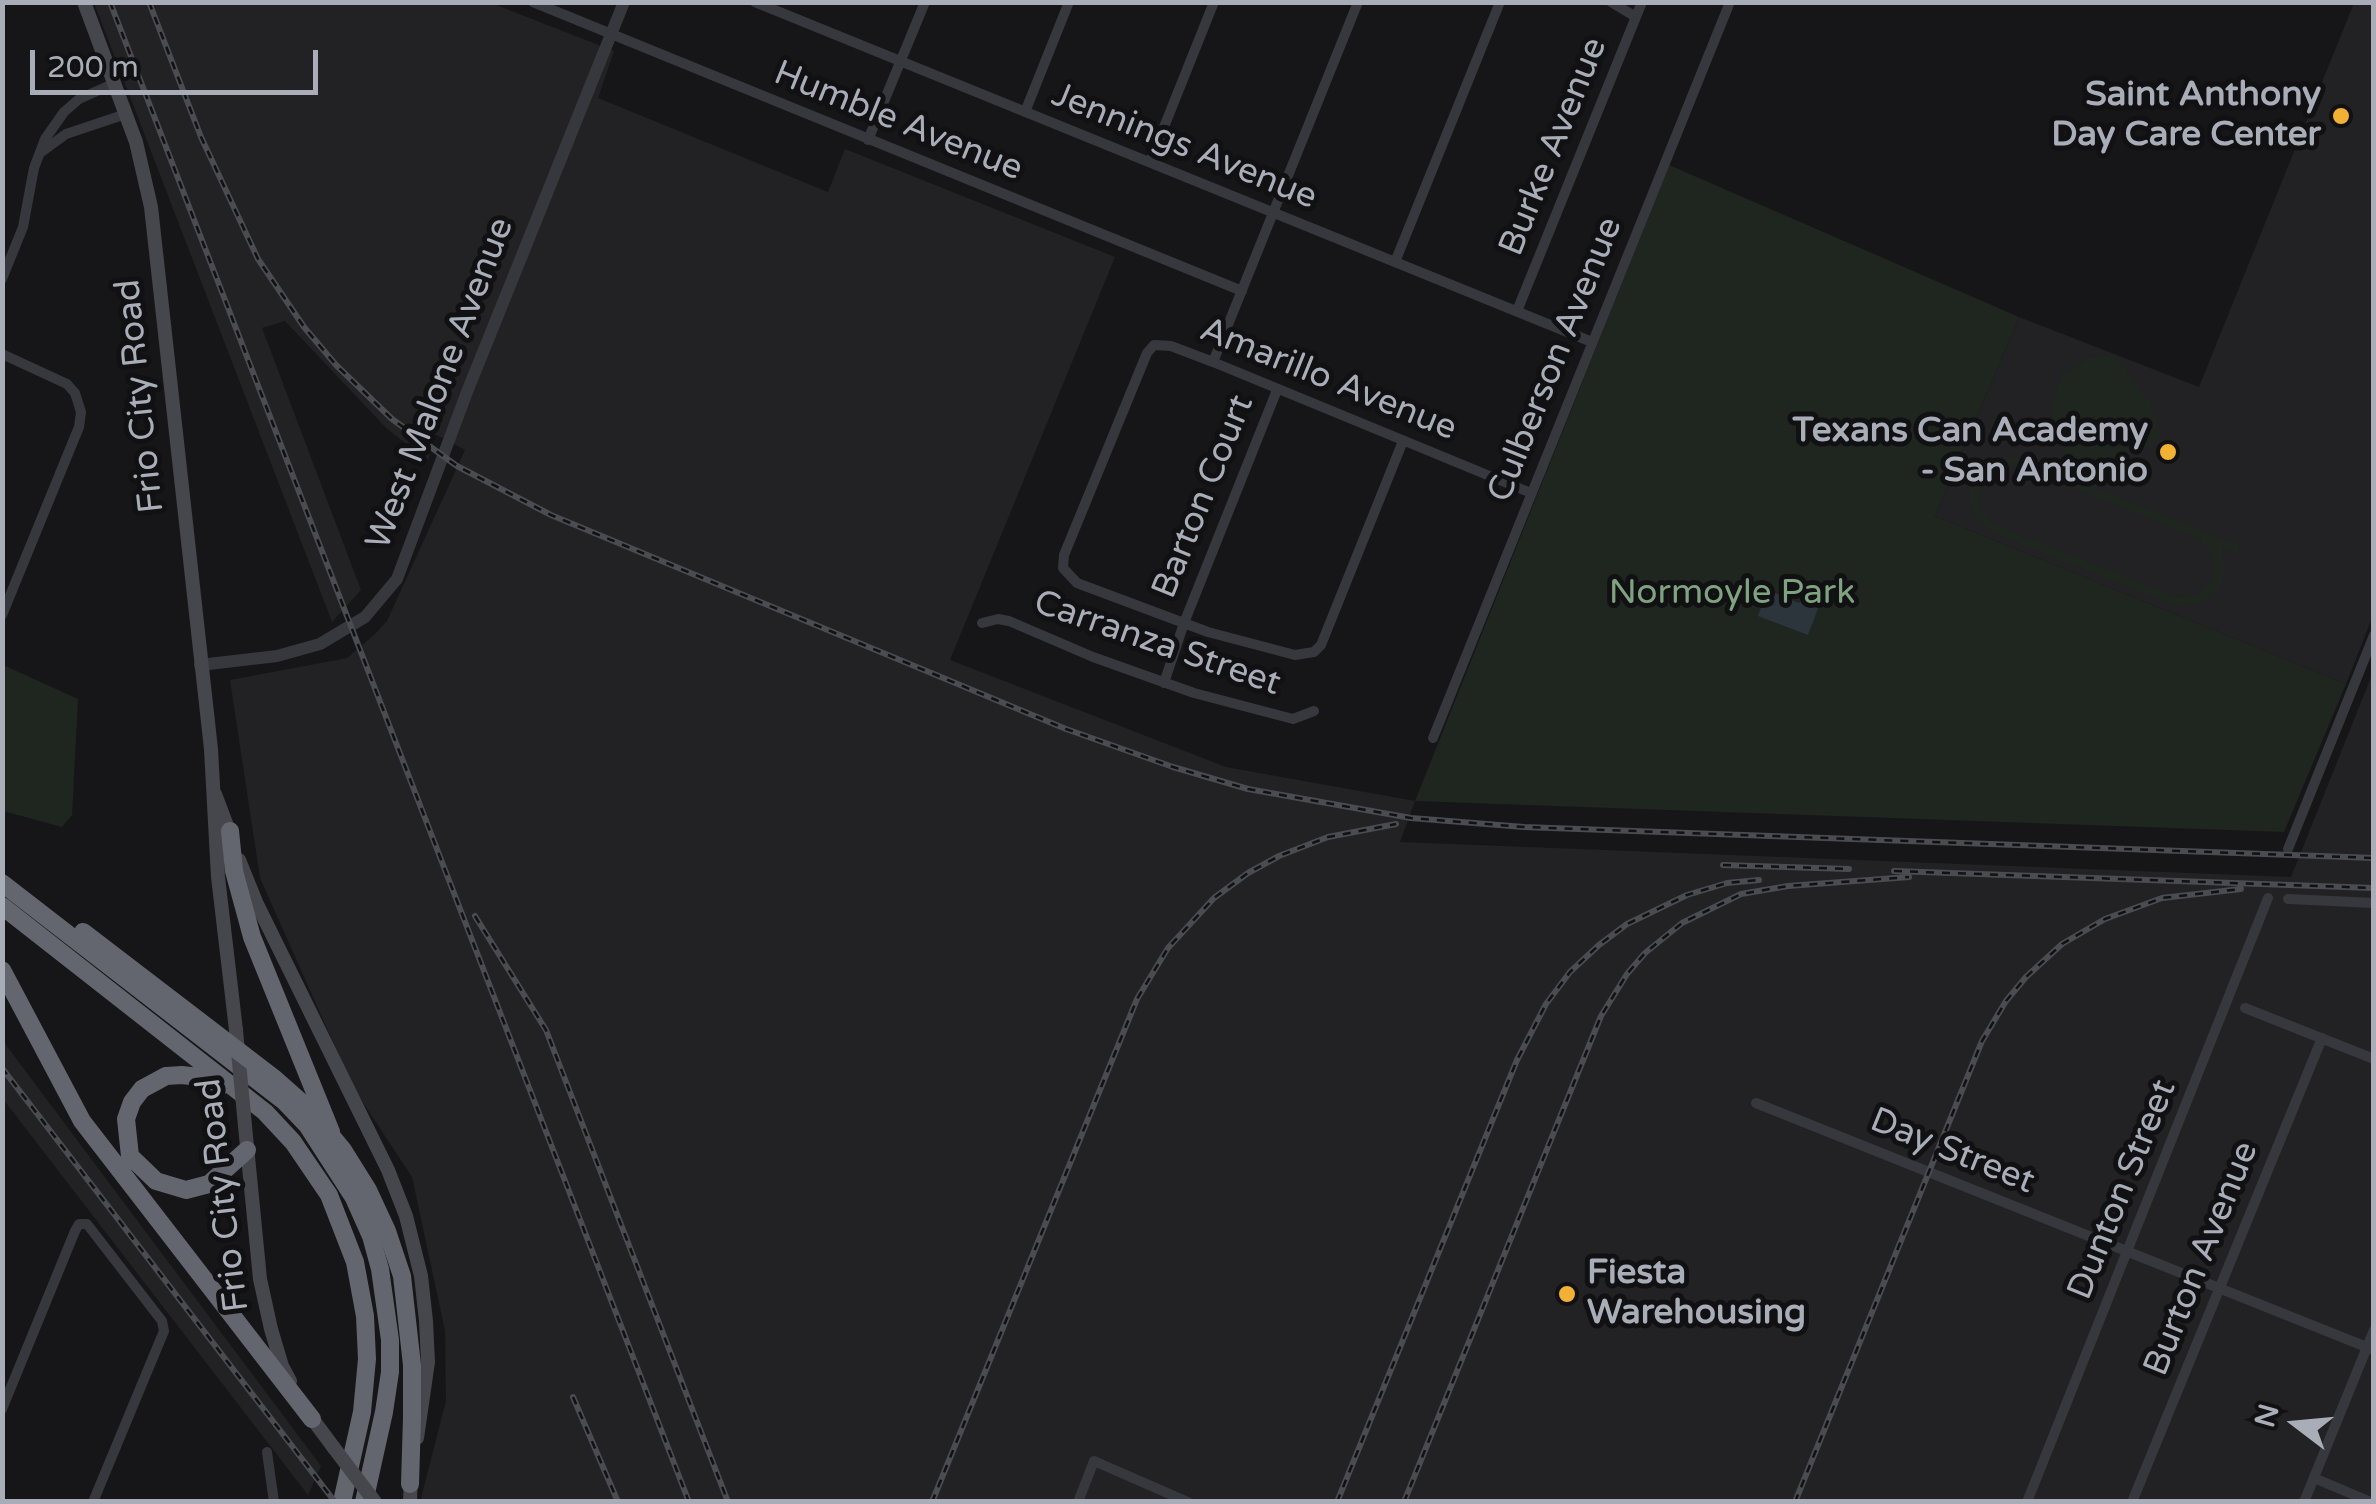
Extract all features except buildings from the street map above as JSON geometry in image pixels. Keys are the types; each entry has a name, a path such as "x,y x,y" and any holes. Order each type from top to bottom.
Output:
{"highway":[{"path":"230,831 234,871 252,937 371,1236 387,1303 390,1372 364,1502"},
{"path":"2,869 275,1079 310,1110 343,1150 368,1190 402,1276 412,1365 410,1493"},
{"path":"2,882 285,1102 306,1125 354,1198"},
{"path":"2,906 260,1108 293,1142 329,1195 361,1286 367,1359 342,1502"},
{"path":"2,970 82,1121 312,1420"},
{"path":"247,1150 210,1184 186,1190 174,1188 146,1174 130,1156 126,1118 142,1089 166,1076 207,1078 260,1108"}],"main road":[{"name":"Frio City Road","path":"84,2 145,172 151,207 215,793 256,902 388,1170 412,1234 424,1298 428,1362 410,1493"},
{"name":"Frio City Road","path":"215,793 212,802 217,858 260,1279 271,1329 282,1366 312,1420 375,1502"}],"street":[{"name":"Humble Avenue","path":"533,2 1242,291"},
{"name":"West Malone Avenue","path":"200,665 277,656 320,644 365,616 397,579 624,2"},
{"name":"Jennings Avenue","path":"756,2 781,7 902,62 1592,342"},
{"path":"868,140 925,2"},
{"path":"1025,112 1069,2"},
{"path":"1150,162 1214,2"},
{"path":"1213,362 1358,2"},
{"path":"1395,262 1500,2"},
{"path":"1611,2 1636,17"},
{"name":"Burke Avenue","path":"1517,312 1642,2"},
{"name":"Culberson Avenue","path":"1433,738 1730,2"},
{"path":"2,279 24,228 39,154 52,126 90,92 115,83"},
{"path":"39,154 66,134 126,114"},
{"name":"Amarillo Avenue","path":"1184,623 1068,578 1064,568 1064,555 1147,353 1159,345 1213,362 1531,493"},
{"path":"2,354 67,384 75,393 81,412 80,427 2,615"},
{"name":"Barton Court","path":"1164,683 1277,390"},
{"path":"1184,623 1304,656 1321,645 1404,441"},
{"name":"Carranza Street","path":"982,623 998,619 1009,622 1164,683 1292,718 1314,712"},
{"path":"2288,849 2374,634"},
{"name":"Dunton Street","path":"2027,1502 2268,898"},
{"path":"2288,899 2374,903"},
{"path":"2244,1008 2374,1059"},
{"name":"Burton Avenue","path":"2132,1502 2322,1038"},
{"name":"Day Street","path":"1756,1103 2370,1349"},
{"path":"2,1409 79,1224 87,1224 162,1321 164,1331 93,1502"},
{"path":"2304,1502 2370,1349 2374,1330"},
{"path":"268,1452 274,1502"},
{"path":"1078,1502 1094,1462 1188,1502"},
{"path":"2314,1478 2371,1502"}],"shaded area":[{"path":"94,3 491,3 614,51 598,98 828,192 845,149 1115,257 950,660 1226,767 1415,801 1400,842 2291,877 2373,672 2373,1501 423,1501 446,1401 445,1331 412,1177 354,1089 260,878 230,680 347,658 375,634 387,621 465,450 435,434 428,460 387,429 285,321 262,328 361,590 332,622"},
{"name":"Texans Can Academy - San Antonio","path":"2354,3 2373,3 2374,613 2346,684 1935,516 2019,317 2199,387"},
{"path":"1809,589 1823,595 1808,635 1758,616 1766,593 1770,591 1799,603"},
{"path":"3,1041 321,1466 308,1495 3,1099"}],"green space":[{"name":"Normoyle Park","path":"1669,165 2019,317 1935,516 2346,684 2284,832 1415,801"},
{"path":"2113,355 2150,403 2162,434 2159,443 2074,475 2054,434 2051,409 2062,376 2088,358"},
{"path":"2006,456 2024,459 2240,545 2236,553 2221,548 2225,569 2219,587 2200,604 2175,606 1989,531 1972,513 1970,488 1983,466","holes":["2002,466 2021,467 2200,539 2215,558 2211,582 2197,595 2177,597 1993,524 1981,509 1978,495 1985,476"]},
{"path":"3,665 78,699 72,815 62,827 3,811"}],"railway":[{"path":"110,2 689,1502"},
{"path":"149,2 201,137 258,259 304,327 336,365 392,419 457,466 551,515 1066,729 1248,789 1411,818 1524,827 2374,858"},
{"path":"932,1502 1137,999 1168,948 1214,898 1279,856 1328,837 1396,824"},
{"path":"1723,865 1849,869"},
{"path":"1894,871 2374,888"},
{"path":"1404,1502 1601,1016 1627,974 1645,953 1682,923 1741,894 1788,886 1909,877"},
{"path":"1337,1502 1517,1060 1546,1004 1570,972 1627,924 1687,895 1727,883 1759,880"},
{"path":"1795,1502 1982,1041 2006,1001 2062,944 2105,919 2162,898 2241,889"},
{"path":"475,916 546,1030 728,1502"},
{"path":"2,1068 335,1502"},
{"path":"573,1397 618,1502"}],"place":[{"name":"Saint Anthony Day Care Center","path":"2341,116"},
{"name":"Texans Can Academy - San Antonio","path":"2168,452"},
{"name":"Fiesta Warehousing","path":"1567,1294"}]}
